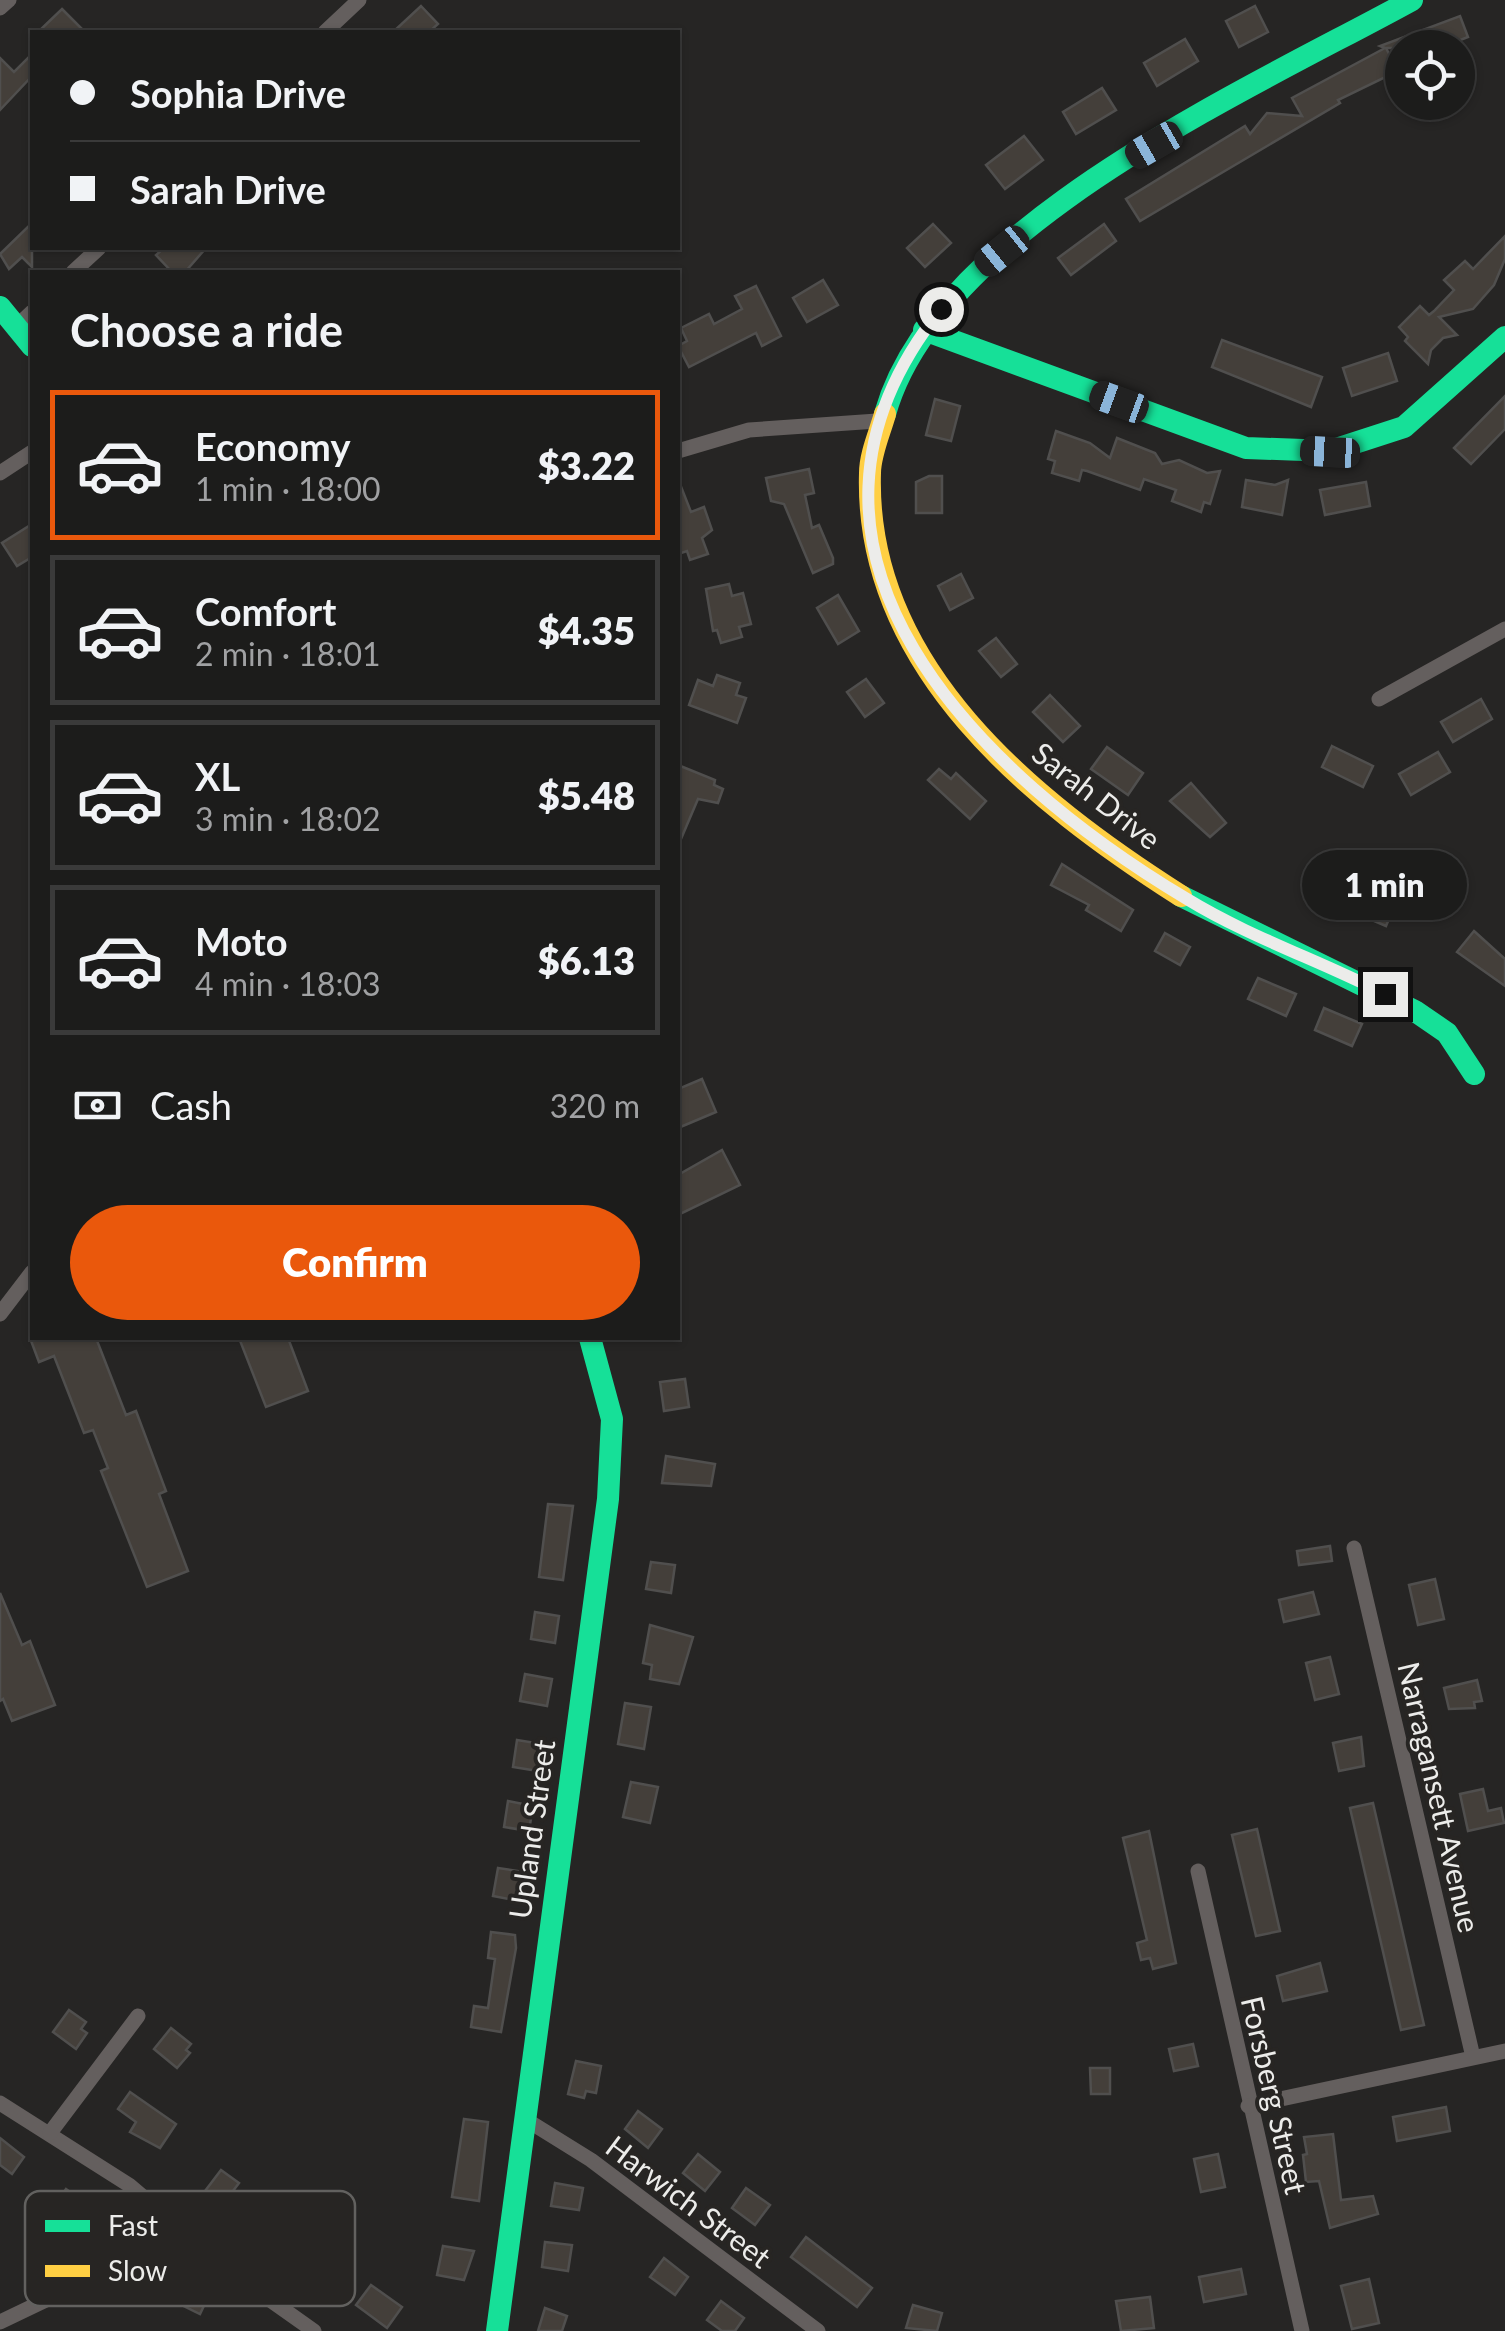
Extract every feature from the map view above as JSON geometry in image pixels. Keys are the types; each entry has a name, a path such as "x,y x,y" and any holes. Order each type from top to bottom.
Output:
{"street":[{"path":"0,8 8,0"},
{"path":"327,30 359,0"},
{"name":"Sarah Drive","path":"1412,0 1089,181 958,288 924,330 893,381 877,420 868,479 868,528 876,568 906,642 978,731 1030,787 1099,841 1190,901 1415,1011 1447,1032 1474,1074"},
{"path":"75,270 97,250"},
{"path":"0,307 24,319"},
{"path":"924,330 1246,448 1330,452 1404,427 1505,338"},
{"path":"680,450 749,430 877,420"},
{"path":"0,473 30,453"},
{"path":"1379,698 1505,629"},
{"path":"0,1314 30,1275"},
{"name":"Upland Street","path":"498,2331 613,1440 606,1387 591,1340"},
{"name":"Narragansett Avenue","path":"1354,1548 1472,2058"},
{"name":"Forsberg Street","path":"1198,1871 1300,2331"},
{"path":"50,2133 138,2016"},
{"path":"1248,2106 1505,2051"},
{"path":"0,2103 137,2191"},
{"name":"Harwich Street","path":"525,2119 591,2160 818,2331"},
{"path":"0,2322 33,2306"},
{"path":"278,2306 314,2331"}],"building":[{"path":"421,6 438,24 431,30 395,30"},
{"path":"1255,6 1268,32 1239,47 1226,21"},
{"path":"62,9 83,30 40,30"},
{"path":"1460,16 1465,30 1423,30"},
{"path":"1185,39 1198,61 1157,86 1144,63"},
{"path":"1385,48 1385,77 1338,100 1340,103 1140,221 1126,199 1245,126 1250,134 1267,113 1302,116 1292,98"},
{"path":"30,56 30,78 0,110 0,58 14,72"},
{"path":"1102,88 1116,110 1076,134 1063,112"},
{"path":"1024,136 1043,160 1005,189 986,165"},
{"path":"933,224 951,243 925,267 907,248"},
{"path":"1104,224 1116,241 1071,275 1058,258"},
{"path":"30,225 32,267 22,257 9,269 0,254"},
{"path":"1505,236 1505,259 1494,285 1473,309 1439,317 1457,335 1443,338 1431,350 1428,364 1405,341 1408,337 1399,327 1420,306 1429,315 1434,311 1454,290 1444,280 1465,261 1473,269"},
{"path":"162,250 204,250 187,270 170,270 156,255"},
{"path":"823,280 838,305 807,322 793,298"},
{"path":"756,286 781,336 762,346 756,333 689,367 680,350 680,345 687,341 681,328 709,314 714,324 742,309 735,296"},
{"path":"1222,340 1322,377 1311,407 1212,367"},
{"path":"1388,353 1397,381 1352,396 1343,368"},
{"path":"1505,396 1505,429 1471,464 1454,448"},
{"path":"935,399 960,406 951,441 926,435"},
{"path":"1056,431 1090,443 1110,458 1117,438 1155,453 1162,464 1179,460 1207,473 1220,471 1210,504 1204,502 1201,512 1172,501 1176,490 1144,479 1140,490 1082,470 1079,481 1052,473 1055,461 1048,459"},
{"path":"809,469 814,493 805,495 812,528 819,525 833,558 833,564 813,573 784,504 771,501 766,478"},
{"path":"942,476 942,513 916,513 916,482"},
{"path":"1246,480 1275,485 1288,480 1282,515 1242,507"},
{"path":"1366,482 1370,506 1325,515 1320,490"},
{"path":"680,484 691,512 704,507 712,530 702,538 708,554 690,560 687,551 680,553"},
{"path":"30,525 30,558 17,566 2,543"},
{"path":"961,574 973,598 950,610 938,586"},
{"path":"729,584 732,596 743,593 751,624 739,627 742,637 721,643 717,630 713,631 706,589"},
{"path":"838,595 859,631 838,644 817,608"},
{"path":"996,638 1017,664 1001,677 979,651"},
{"path":"717,675 740,683 736,695 746,698 737,723 689,705 698,680 713,686"},
{"path":"866,679 884,703 865,717 847,692"},
{"path":"1050,695 1080,726 1063,742 1033,712"},
{"path":"1481,699 1492,719 1453,742 1441,722"},
{"path":"1332,746 1373,766 1363,787 1322,767"},
{"path":"1107,747 1143,773 1128,795 1091,769"},
{"path":"1438,752 1450,772 1411,795 1399,774"},
{"path":"680,766 715,780 714,785 723,789 718,803 698,799 680,841"},
{"path":"939,769 951,779 956,773 986,801 970,819 928,780"},
{"path":"1191,783 1226,823 1210,837 1170,801"},
{"path":"1062,864 1133,910 1121,931 1086,910 1089,905 1051,885"},
{"path":"1369,888 1397,900 1386,926 1358,914"},
{"path":"1474,931 1505,959 1505,986 1457,952"},
{"path":"1165,933 1190,947 1180,965 1155,951"},
{"path":"1258,978 1296,994 1286,1016 1248,999"},
{"path":"1324,1008 1362,1024 1352,1046 1315,1030"},
{"path":"702,1079 716,1112 680,1127 680,1088"},
{"path":"722,1150 740,1185 680,1214 680,1174"},
{"path":"31,1340 97,1340 126,1415 136,1411 166,1491 159,1494 188,1571 147,1587 101,1471 108,1468 93,1430 84,1433 54,1356 39,1362"},
{"path":"240,1340 289,1340 308,1391 266,1407"},
{"path":"685,1379 689,1407 664,1411 660,1382"},
{"path":"666,1456 715,1464 711,1486 662,1483"},
{"path":"548,1504 573,1506 563,1580 539,1577"},
{"path":"1330,1546 1332,1561 1299,1565 1297,1551"},
{"path":"651,1562 675,1565 671,1593 646,1589"},
{"path":"1435,1579 1444,1619 1418,1625 1409,1585"},
{"path":"1313,1592 1319,1614 1284,1622 1279,1600"},
{"path":"0,1593 22,1645 30,1641 55,1705 12,1721 3,1699 0,1701"},
{"path":"535,1612 559,1616 555,1643 531,1639"},
{"path":"650,1625 693,1637 679,1684 650,1679 652,1665 643,1663"},
{"path":"1330,1657 1339,1694 1315,1700 1306,1663"},
{"path":"525,1674 552,1679 547,1706 520,1701"},
{"path":"1477,1680 1482,1701 1474,1702 1475,1708 1449,1709 1444,1688"},
{"path":"625,1703 651,1707 644,1749 618,1744"},
{"path":"1361,1737 1364,1766 1339,1771 1333,1743"},
{"path":"517,1740 542,1744 538,1771 513,1767"},
{"path":"631,1782 658,1787 650,1823 623,1817"},
{"path":"1483,1789 1488,1811 1501,1808 1504,1823 1468,1831 1460,1794"},
{"path":"508,1801 533,1806 529,1831 504,1827"},
{"path":"1373,1803 1424,2025 1401,2030 1350,1808"},
{"path":"1257,1829 1280,1931 1256,1936 1232,1835"},
{"path":"1149,1831 1176,1963 1153,1969 1150,1958 1141,1960 1137,1943 1147,1940 1123,1838"},
{"path":"498,1868 524,1872 519,1901 493,1896"},
{"path":"491,1932 515,1935 501,2032 471,2027 474,2006 488,2008 495,1959 488,1958"},
{"path":"1320,1963 1327,1991 1283,2001 1277,1976"},
{"path":"69,2010 86,2022 81,2029 87,2033 76,2049 53,2032"},
{"path":"171,2028 191,2044 186,2050 190,2053 177,2068 154,2049"},
{"path":"1193,2044 1198,2066 1174,2071 1169,2049"},
{"path":"576,2061 601,2066 596,2093 586,2091 584,2098 568,2094"},
{"path":"1090,2068 1110,2068 1110,2094 1091,2094"},
{"path":"130,2092 176,2124 160,2148 130,2132 136,2122 118,2109"},
{"path":"1446,2107 1450,2131 1397,2141 1393,2117"},
{"path":"638,2111 662,2129 648,2148 625,2129"},
{"path":"464,2119 488,2122 479,2201 452,2197"},
{"path":"1333,2134 1341,2200 1373,2196 1378,2214 1330,2228 1319,2181 1306,2182 1303,2155 1307,2154 1304,2137"},
{"path":"0,2138 24,2157 12,2174 0,2165"},
{"path":"698,2154 720,2172 705,2191 683,2173"},
{"path":"1218,2154 1225,2187 1201,2192 1194,2159"},
{"path":"221,2170 239,2183 233,2191 205,2191"},
{"path":"555,2183 583,2188 579,2210 551,2206"},
{"path":"746,2188 770,2205 755,2225 732,2208"},
{"path":"806,2237 872,2288 857,2307 791,2257"},
{"path":"545,2242 572,2245 568,2271 542,2267"},
{"path":"443,2246 474,2251 464,2280 437,2275"},
{"path":"664,2258 688,2277 675,2295 650,2277"},
{"path":"1241,2269 1246,2294 1204,2302 1199,2277"},
{"path":"1369,2279 1379,2323 1352,2329 1341,2286"},
{"path":"371,2285 402,2307 387,2328 356,2305"},
{"path":"1150,2297 1154,2328 1121,2331 1116,2301"},
{"path":"721,2301 744,2318 735,2331 722,2331 707,2320"},
{"path":"913,2305 942,2313 937,2331 906,2328"},
{"path":"184,2306 204,2306 200,2314"},
{"path":"545,2308 567,2316 562,2331 538,2331"}],"traffic: fast":[{"path":"885,414 916,346 967,283 1032,224 1108,170 1189,120 1412,0"},
{"path":"0,307 30,344"},
{"path":"924,330 1246,448 1330,451 1404,427 1505,337"},
{"path":"1181,896 1415,1011 1447,1033 1474,1074"},
{"path":"497,2331 608,1499 612,1419 591,1340"}],"traffic: slow":[{"path":"885,414 870,466 876,543 895,608 926,667 967,722 1016,772 1069,817 1181,896"}],"route":[{"path":"941,309 893,381 877,420 868,479 868,528 876,568 906,642 978,731 1030,787 1099,841 1190,901 1385,994"}]}
